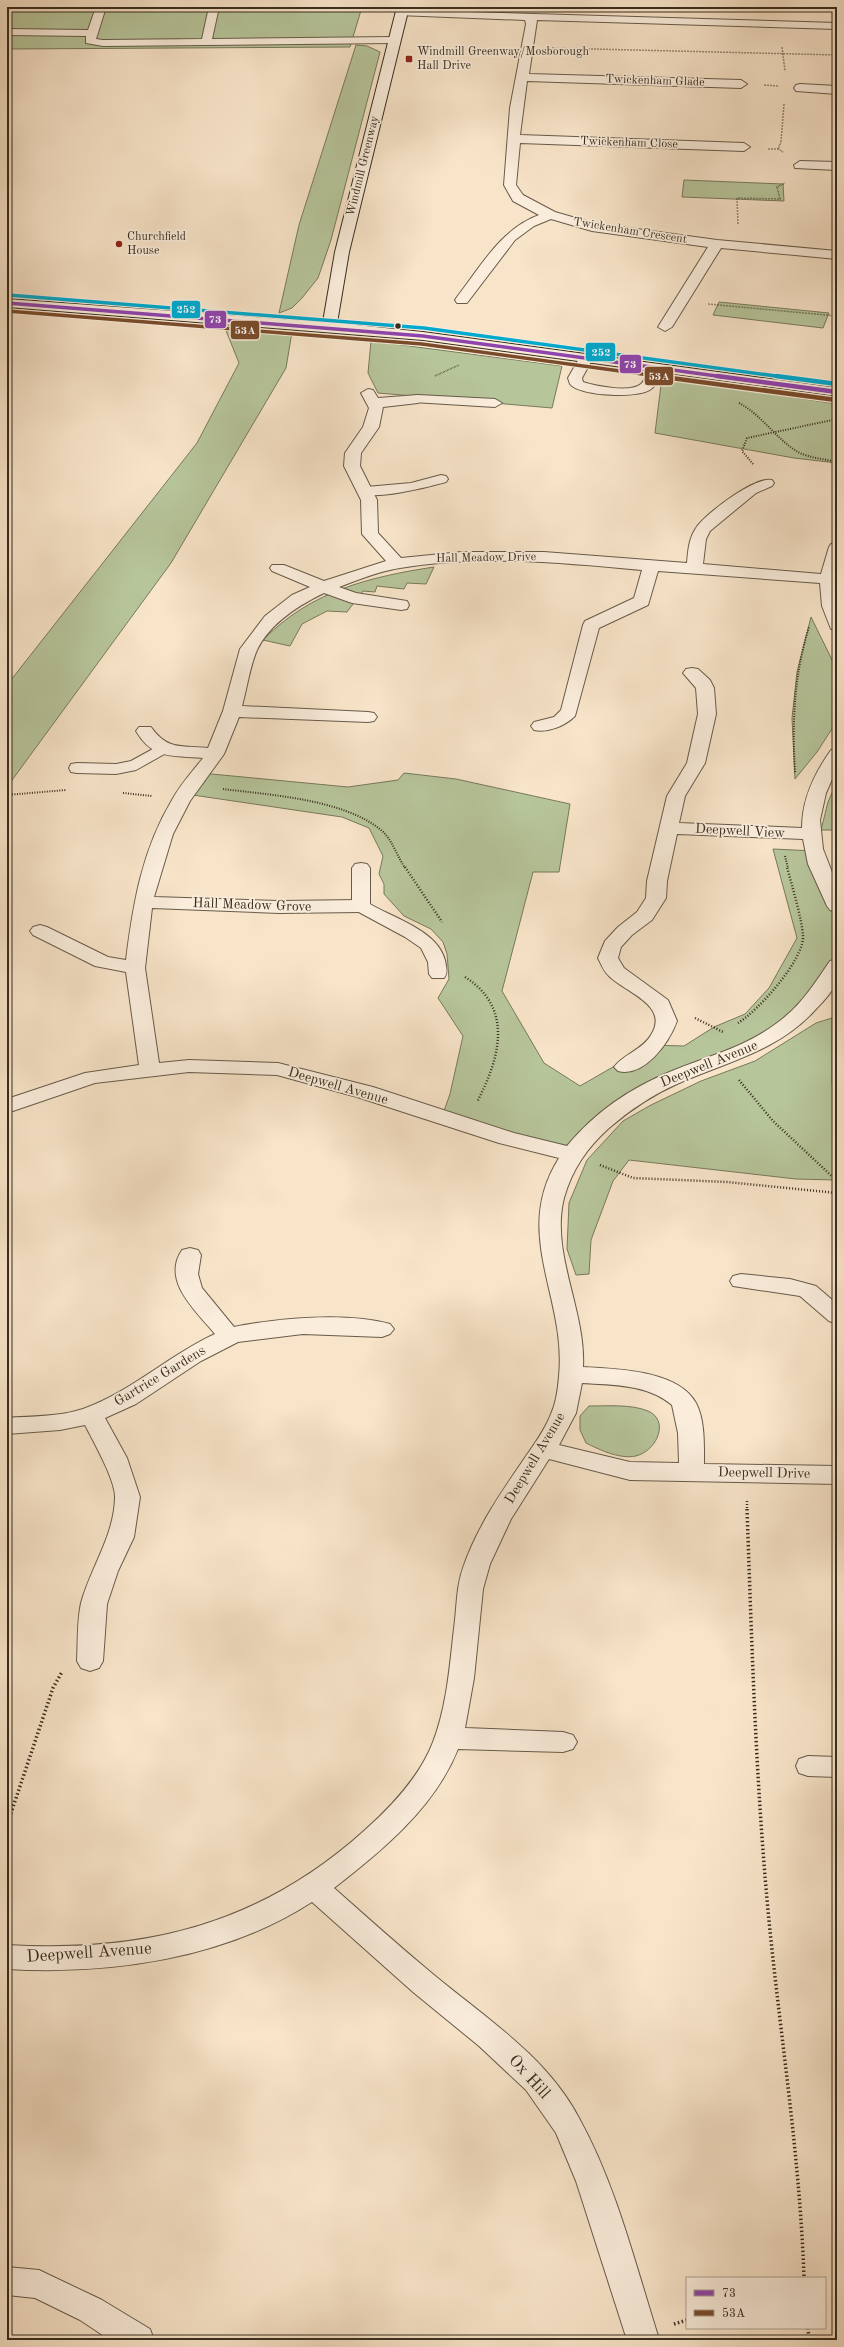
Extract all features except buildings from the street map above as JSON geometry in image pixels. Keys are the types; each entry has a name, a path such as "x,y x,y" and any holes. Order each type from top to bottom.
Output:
{"street":[{"path":"695,7 695,22"},
{"path":"402,10 530,16 837,26"},
{"name":"Windmill Greenway","path":"329,326 342,252 402,10"},
{"name":"Twickenham Crescent","path":"530,16 532,24 516,108 515,139 510,185 518,198 550,215 592,227 717,244 837,255"},
{"name":"Twickenham Glade","path":"522,77 741,84"},
{"path":"800,88 837,90"},
{"name":"Twickenham Close","path":"515,139 744,147"},
{"path":"800,165 837,166"},
{"path":"462,300 510,237 529,223 550,215"},
{"path":"665,327 717,244"},
{"path":"7,303 329,326 586,358 837,392"},
{"path":"397,563 370,534 368,525 369,500 366,491 352,466 354,453 360,441 371,427 376,408 371,398 418,399"},
{"path":"694,569 698,539 704,529 750,490 766,483"},
{"path":"837,546 831,563 828,579 828,598 837,625"},
{"name":"Hall Meadow Drive","path":"150,1070 135,968 143,902 153,865 164,834 181,800 215,754 232,711 242,679 244,662 249,649 271,620 298,599 324,586 397,563 435,558 491,556 544,557 828,579"},
{"path":"540,726 560,721 568,712 591,625 642,601 651,566"},
{"path":"278,568 299,578 324,586 352,598 401,605"},
{"path":"625,1067 647,1053 661,1037 667,1021 661,1004 616,972 608,958 612,945 625,931 645,916 656,898 659,874 676,796 696,763 707,714 706,688 701,680 692,673"},
{"path":"232,711 368,717"},
{"path":"145,731 151,741 162,749 215,754"},
{"path":"835,894 818,864 811,834 812,810 816,791 824,772 837,754"},
{"name":"Deepwell View","path":"670,828 811,834"},
{"name":"Hall Meadow Grove","path":"143,902 279,907 361,906"},
{"path":"40,931 102,962 135,968"},
{"name":"Deepwell Avenue","path":"7,1957 24,1958 125,1954 177,1945 241,1926 288,1904 315,1888 365,1848 407,1807 438,1764 449,1738 457,1704 472,1580 488,1540 507,1505 544,1449 565,1410 572,1374 574,1349 571,1324 557,1279 548,1226 554,1192 572,1154 588,1136 622,1104 678,1075 763,1042 800,1016 831,990 837,965"},
{"name":"Deepwell Avenue","path":"7,1107 30,1097 92,1077 189,1066 278,1069 365,1092 463,1125 572,1154"},
{"path":"190,1255 187,1274 191,1290 229,1336"},
{"path":"741,1281 790,1286 808,1291 837,1316"},
{"name":"Gartrice Gardens","path":"7,1426 46,1423 91,1415 145,1389 176,1366 229,1336 289,1325 332,1325 382,1329"},
{"path":"572,1374 643,1382 665,1388 682,1399 688,1417 692,1451 691,1471"},
{"path":"90,1661 94,1604 105,1572 121,1537 128,1497 115,1458 91,1415"},
{"name":"Deepwell Drive","path":"544,1449 630,1471 745,1472 837,1475"},
{"path":"449,1738 563,1742"},
{"name":"Ox Hill","path":"315,1888 423,1983 490,2037 538,2081 568,2126 592,2181 642,2336"},
{"path":"7,2281 40,2284 91,2310 138,2340"}],"lane":[{"path":"101,7 90,41 103,43 394,40"},
{"path":"206,42 214,7"},
{"path":"7,32 92,33"},
{"path":"586,358 575,378 576,384 589,388 635,391 645,389 649,384 655,367"},
{"path":"418,399 495,403"},
{"path":"366,491 410,486 441,479"},
{"path":"77,768 116,768 136,765 162,749"},
{"path":"361,868 361,906 382,919 418,935 432,948 439,969"},
{"path":"808,1766 837,1766"}],"path":[{"path":"528,47 837,55"},
{"path":"741,84 800,88"},
{"path":"738,246 737,198 780,199 777,187 799,172 800,165"},
{"path":"681,301 837,316"},
{"path":"418,399 414,392 427,379 478,356 485,345"},
{"path":"736,401 747,407 776,432 785,443 800,453 837,462"},
{"path":"766,483 742,451 747,438 837,419"},
{"path":"812,810 795,779 792,718 797,672 809,628 828,598"},
{"path":"734,1025 751,1015 774,990 798,953 803,937 780,833"},
{"path":"439,969 475,983 487,995 499,1021 496,1054 484,1090 463,1125"},
{"path":"661,1004 722,1032 750,1048"},
{"path":"717,1035 728,1028"},
{"path":"722,1059 773,1121 837,1181"},
{"path":"572,1154 633,1178 727,1182 837,1193"},
{"path":"745,1472 752,1648 766,1881 803,2216 804,2277"},
{"path":"7,1825 53,1688 62,1671 90,1661"},
{"path":"808,2329 809,2340"}],"green space":[{"path":"7,7 362,7 350,47 7,49"},
{"path":"356,45 367,46 380,52 331,240 318,278 292,308 279,313 299,225"},
{"path":"684,180 783,184 784,201 682,197"},
{"path":"719,302 829,313 823,328 713,315"},
{"path":"225,328 292,332 286,368 171,563 7,787 7,685 197,443 239,363"},
{"path":"371,341 562,366 552,408 378,393 368,373"},
{"path":"662,377 837,404 837,463 794,458 655,433"},
{"path":"434,567 426,584 407,583 404,589 377,586 375,592 363,591 347,612 327,611 302,624 290,646 263,640 281,623 301,609 342,589 387,576"},
{"path":"811,617 837,670 837,721 817,752 795,779 792,718 797,672"},
{"path":"201,773 348,787 398,780 404,773 456,779 570,804 559,872 533,872 502,991 544,1063 580,1086 651,1045 684,1046 714,1027 745,1014 769,988 797,938 773,849 815,851 837,906 837,965 800,1016 678,1075 572,1154 441,1119 450,1094 463,1036 438,998 449,979 447,954 443,942 431,929 404,916 384,894 384,884 379,874 383,856 369,828 342,817 186,794"},
{"path":"837,781 837,830 821,830 828,802"},
{"path":"832,1018 832,1085 837,1086 837,1180 796,1179 629,1160 613,1181 591,1240 589,1274 576,1275 567,1249 569,1203 587,1160 623,1121 651,1105 701,1081 755,1061 816,1023"},
{"path":"589,1406 627,1406 648,1411 654,1415 658,1421 659,1427 656,1440 646,1451 639,1455 626,1457 612,1454 586,1443 580,1430 580,1416"}],"transit line":[{"name":"252","path":"8,295 424,328 837,384"},
{"name":"73","path":"7,303 423,336 837,392"},
{"name":"53A","path":"7,311 422,344 836,400"}],"place":[{"name":"Windmill Greenway/Mosborough Hall Drive","path":"409,59"},
{"name":"Churchfield House","path":"119,244"}]}
